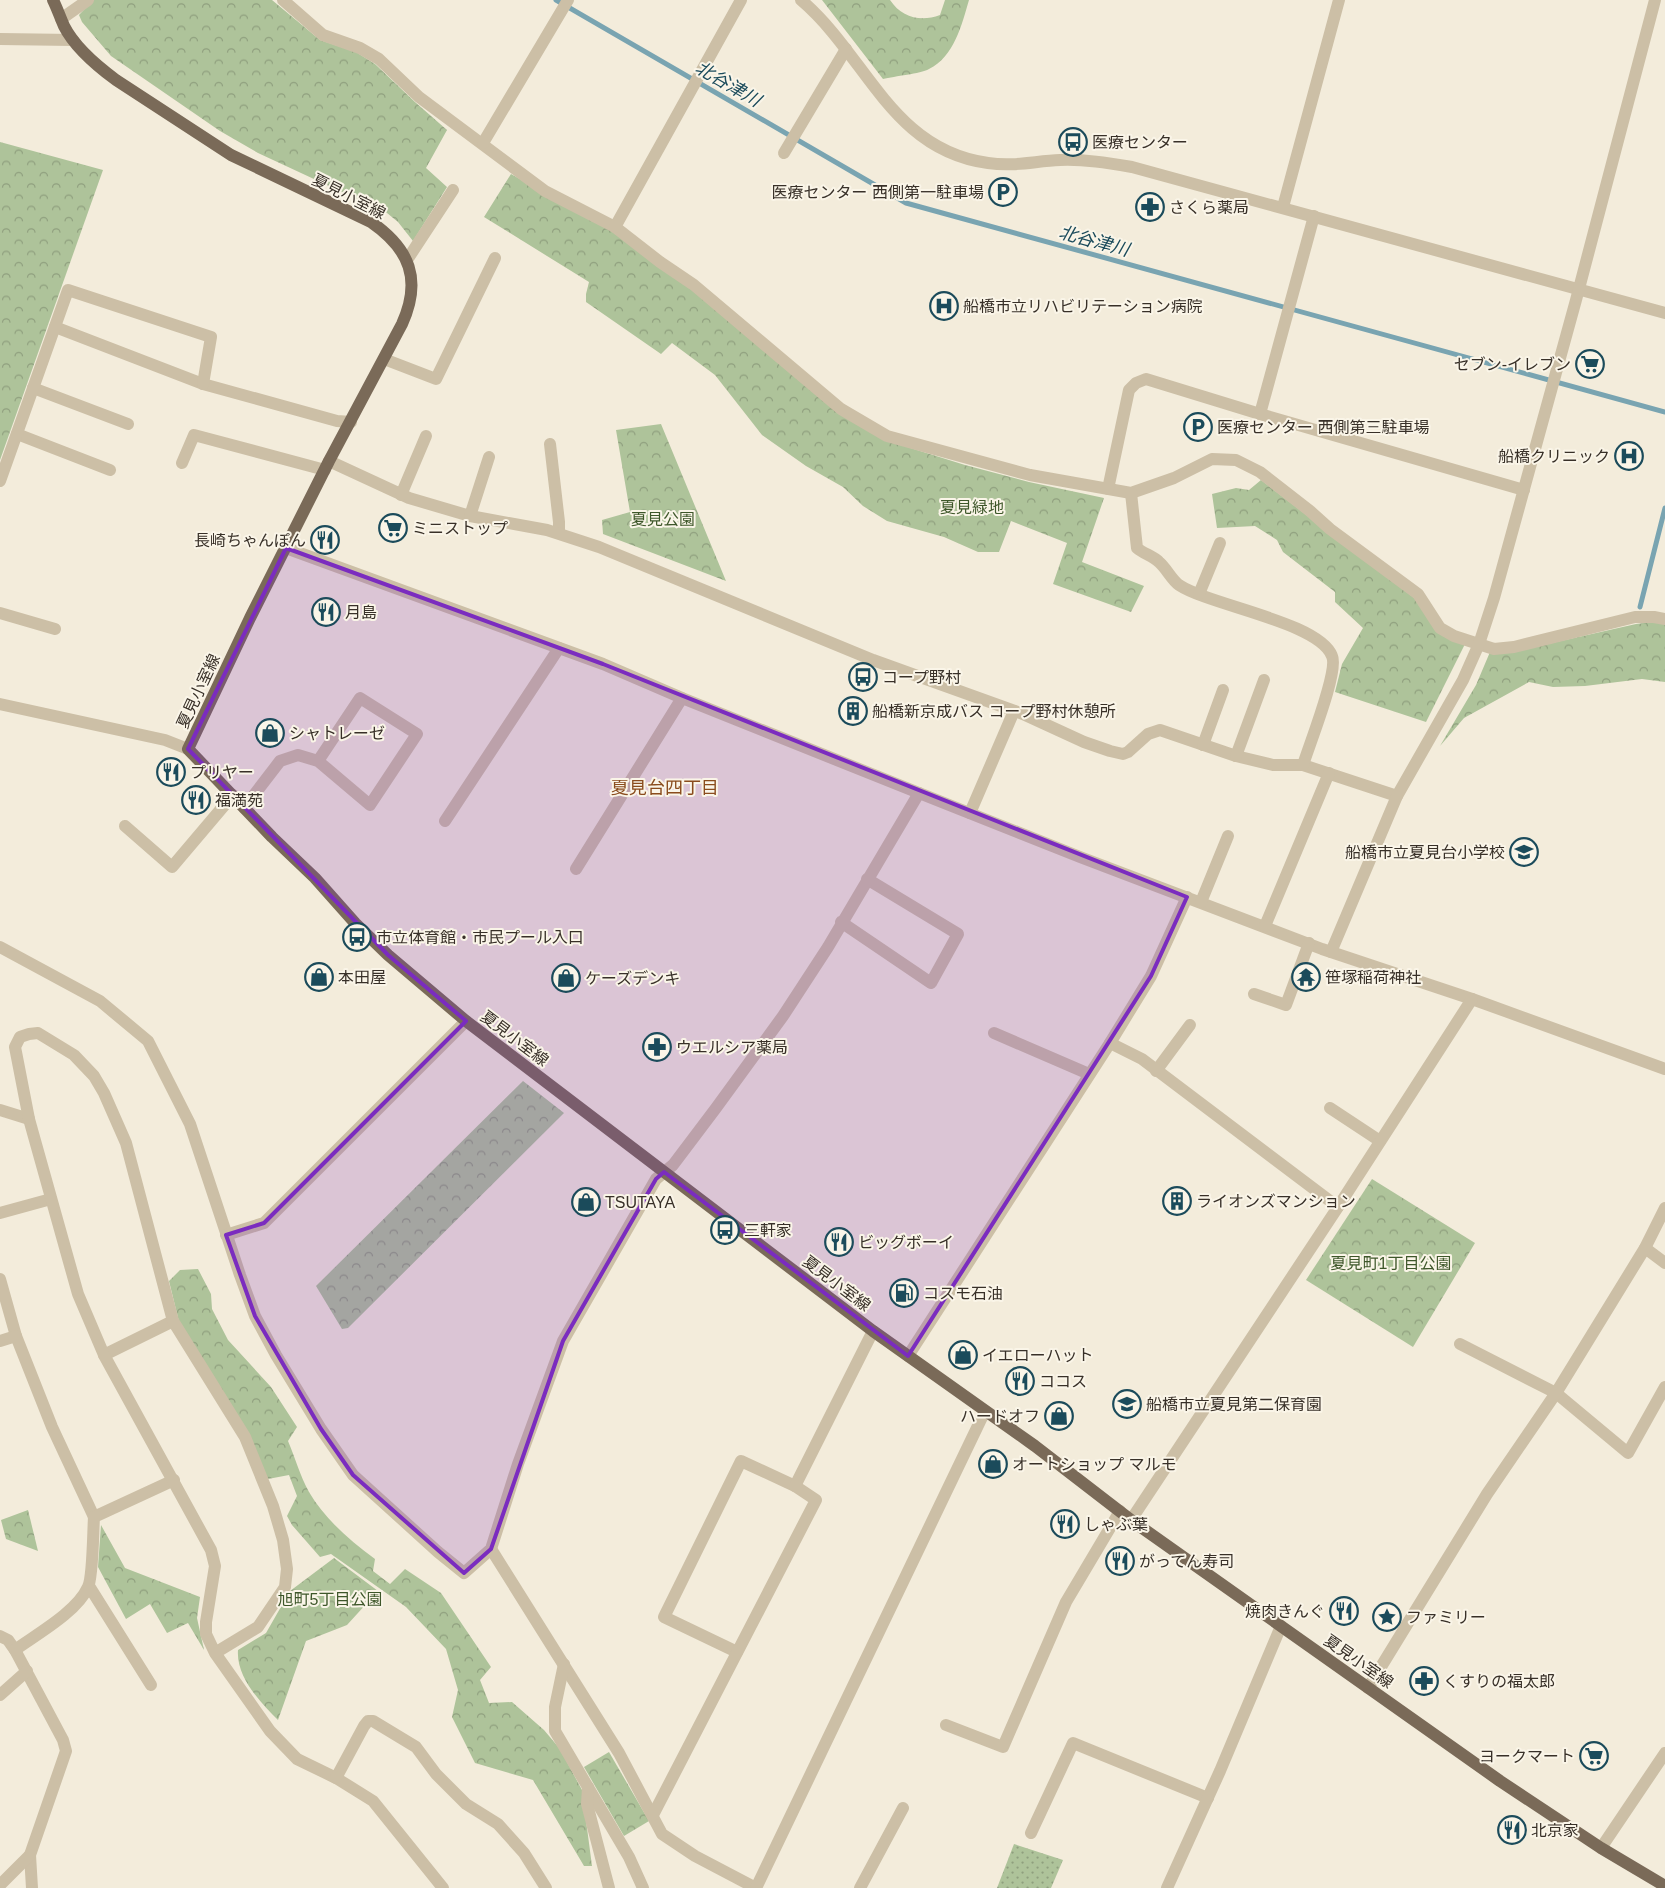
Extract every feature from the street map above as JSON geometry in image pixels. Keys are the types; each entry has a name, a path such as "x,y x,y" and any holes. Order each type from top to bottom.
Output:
{"main road":[{"name":"夏見小室線","path":"53,0 73,40 102,70 116,80 213,145 252,167 372,222 396,244 407,260 412,286 410,304 384,359 250,618 188,749 388,955 466,1021 873,1331 985,1411 1131,1520 1500,1781 1601,1848 1665,1886"}],"street":[{"path":"61,19 88,0"},
{"path":"283,0 323,35 360,48 379,59 419,97 545,191 614,227 694,285 841,409 887,436 1030,475 1131,493 1174,478 1212,459 1236,460 1260,472 1330,529 1418,594 1440,628 1454,636 1494,649 1514,648 1635,617 1665,619"},
{"path":"614,227 741,0"},
{"path":"801,0 813,10 892,109 911,129 926,141 950,153 973,160 1001,164 1035,164 1057,160 1106,163 1140,170 1283,207 1665,313"},
{"path":"1283,207 1339,0"},
{"path":"1331,952 1397,796 1444,715 1479,644 1494,598 1554,381 1655,0"},
{"path":"483,144 566,3"},
{"path":"0,39 73,40"},
{"path":"787,148 846,49"},
{"path":"407,260 453,190"},
{"path":"1260,414 1314,216"},
{"path":"384,359 436,379 495,258"},
{"path":"0,481 68,290 211,337 203,384"},
{"path":"55,327 203,384 337,421 351,422"},
{"path":"1108,490 1130,390 1136,383 1146,379 1524,490"},
{"path":"33,388 128,424"},
{"path":"17,434 110,470"},
{"path":"182,462 194,435 327,466 401,495 470,516 559,533 599,547 873,660 1014,711 1084,742 1122,754 1128,752 1148,734 1160,730 1236,756 1273,765 1303,765 1397,796"},
{"path":"401,495 426,436"},
{"path":"550,444 559,533"},
{"path":"470,516 489,457"},
{"path":"1131,493 1137,548 1159,561 1178,584 1224,604 1254,612 1313,636 1333,656 1332,676 1303,765"},
{"path":"1199,594 1220,543"},
{"path":"286,548 603,664 682,698 919,793 1331,952 1472,999 1665,1069"},
{"path":"0,613 56,629"},
{"path":"445,821 558,648"},
{"path":"1236,756 1264,680"},
{"path":"1203,745 1223,690"},
{"path":"244,808 280,761 298,755 318,761 370,805 417,734 360,698 318,761"},
{"path":"576,870 682,698"},
{"path":"0,704 165,740 188,749"},
{"path":"970,813 1014,711"},
{"path":"1265,926 1329,773"},
{"path":"0,947 100,1001 148,1041 190,1124 254,1316 276,1355 316,1421 353,1475 464,1573 491,1549 518,1464 563,1341 656,1179 673,1165 783,1016 828,947 841,922 919,793"},
{"path":"125,826 172,867 232,795"},
{"path":"1201,902 1228,836"},
{"path":"841,922 931,983 958,934 867,879"},
{"path":"908,1356 1152,976 1187,897"},
{"path":"1254,994 1286,1005 1309,943"},
{"path":"1131,1520 1338,1207 1472,999"},
{"path":"226,1235 264,1222 466,1021"},
{"path":"1156,1071 1190,1025"},
{"path":"215,1653 258,1628 284,1587 288,1569 283,1540 273,1506 245,1437 173,1321 126,1143 117,1120 94,1076 74,1055 38,1033 20,1037 15,1047 29,1118 78,1294 104,1355 211,1550 215,1566 206,1622 206,1634 215,1653 270,1731 297,1759 336,1778 373,1801 443,1888"},
{"path":"994,1033 1089,1074"},
{"path":"1110,1043 1142,1060 1338,1207"},
{"path":"1330,1108 1380,1141"},
{"path":"0,1110 29,1118"},
{"path":"0,1213 51,1199"},
{"path":"1368,1688 1487,1494 1556,1393 1645,1248 1665,1208"},
{"path":"1645,1248 1665,1263"},
{"path":"0,1280 16,1336 52,1427 94,1517 89,1586 79,1601 15,1650"},
{"path":"104,1355 173,1321"},
{"path":"795,1486 873,1331"},
{"path":"0,1341 16,1336"},
{"path":"1460,1344 1556,1393 1628,1454 1665,1387"},
{"path":"491,1549 619,1753 662,1834 695,1856 756,1888 985,1411"},
{"path":"653,1815 816,1500 795,1486 741,1461 664,1617 737,1652"},
{"path":"94,1517 174,1480"},
{"path":"946,1725 1003,1747 1066,1602 1120,1511"},
{"path":"89,1586 151,1685"},
{"path":"1167,1888 1208,1798 1281,1626"},
{"path":"0,1636 8,1640 15,1650 63,1740 66,1751 30,1855 32,1888"},
{"path":"564,1664 555,1707 555,1731 629,1857 644,1888"},
{"path":"0,1695 27,1671"},
{"path":"336,1778 364,1726 368,1721 373,1721 416,1746 436,1774 466,1804 498,1824 524,1853 546,1888"},
{"path":"1031,1833 1073,1743 1208,1798"},
{"path":"1601,1848 1665,1752"},
{"path":"588,1787 587,1804 609,1888"},
{"path":"860,1888 903,1808"},
{"path":"0,1885 30,1855"}],"highlighted area":[{"path":"286,548 603,664 1187,897 1151,976 908,1356 664,1172 656,1179 563,1341 491,1549 464,1573 353,1475 321,1429 255,1316 226,1235 264,1223 466,1021 388,955 188,749"}],"green space":[{"path":"93,0 272,0 320,40 356,52 375,64 447,130 426,168 447,187 413,241 398,222 387,213 258,153 220,131 111,56 82,22 79,15"},
{"path":"822,0 890,0 906,15 926,18 940,15 945,0 969,0 956,39 945,57 938,64 920,72 883,79"},
{"path":"0,142 103,170 0,460"},
{"name":"夏見緑地","path":"511,174 610,230 692,289 885,440 965,465 1029,482 1104,498 1082,562 1144,586 1131,612 1053,584 1067,543 1011,521 999,552 978,552 944,537 887,521 863,506 843,487 806,466 762,435 715,375 672,343 661,354 586,302 589,282 484,217"},
{"name":"夏見公園","path":"661,424 726,581 603,534 602,520 630,512 616,430"},
{"path":"1261,480 1413,597 1465,644 1426,722 1335,692 1342,664 1363,628 1335,602 1335,592 1283,552 1277,540 1255,526 1217,528 1212,494 1236,488 1249,490"},
{"path":"1652,622 1665,624 1665,682 1642,679 1585,686 1553,687 1529,682 1464,718 1440,746 1476,685 1490,652 1516,651"},
{"path":"523,1081 564,1113 348,1328 342,1329 316,1286"},
{"name":"夏見町1丁目公園","path":"1372,1179 1475,1243 1413,1347 1306,1280"},
{"path":"198,1269 211,1294 212,1309 228,1340 271,1387 297,1427 288,1441 303,1480 315,1502 338,1529 375,1559 373,1571 390,1584 405,1569 441,1593 491,1667 480,1680 489,1703 512,1702 544,1730 560,1749 582,1790 592,1866 584,1866 533,1780 475,1763 452,1717 458,1690 446,1649 406,1607 331,1554 320,1557 292,1525 287,1516 297,1496 289,1475 268,1479 180,1326 169,1281 180,1270"},
{"path":"28,1510 38,1551 6,1539 1,1520"},
{"path":"101,1525 125,1568 200,1597 197,1618 204,1650 188,1623 167,1633 150,1604 126,1619 98,1567"},
{"name":"旭町5丁目公園","path":"334,1558 378,1591 347,1625 306,1641 278,1720 257,1697 245,1679 238,1660 238,1650 266,1633 290,1591"},
{"path":"609,1752 649,1821 624,1836 584,1767"},
{"path":"1014,1844 1063,1860 1051,1888 997,1888"}],"waterway":[{"name":"北谷津川","path":"556,0 906,203 1665,412"},
{"path":"1640,607 1665,508"}],"place":[{"name":"医療センター","path":"1073,142"},
{"name":"医療センター 西側第一駐車場","path":"1003,192"},
{"name":"さくら薬局","path":"1150,207"},
{"name":"船橋市立リハビリテーション病院","path":"944,306"},
{"name":"セブン-イレブン","path":"1590,364"},
{"name":"医療センター 西側第三駐車場","path":"1198,427"},
{"name":"船橋クリニック","path":"1629,456"},
{"name":"ミニストップ","path":"393,528"},
{"name":"長崎ちゃんぽん","path":"325,540"},
{"name":"月島","path":"326,612"},
{"name":"コープ野村","path":"863,677"},
{"name":"船橋新京成バス コープ野村休憩所","path":"853,711"},
{"name":"シャトレーゼ","path":"270,733"},
{"name":"プリヤー","path":"171,772"},
{"name":"福満苑","path":"196,800"},
{"name":"船橋市立夏見台小学校","path":"1524,852"},
{"name":"市立体育館・市民プール入口","path":"357,937"},
{"name":"本田屋","path":"319,977"},
{"name":"笹塚稲荷神社","path":"1306,977"},
{"name":"ケーズデンキ","path":"566,978"},
{"name":"ウエルシア薬局","path":"657,1047"},
{"name":"ライオンズマンション","path":"1177,1201"},
{"name":"TSUTAYA","path":"586,1202"},
{"name":"三軒家","path":"725,1230"},
{"name":"ビッグボーイ","path":"839,1242"},
{"name":"コスモ石油","path":"904,1293"},
{"name":"イエローハット","path":"963,1355"},
{"name":"ココス","path":"1020,1381"},
{"name":"船橋市立夏見第二保育園","path":"1127,1404"},
{"name":"ハードオフ","path":"1059,1416"},
{"name":"オートショップ マルモ","path":"993,1464"},
{"name":"しゃぶ葉","path":"1065,1524"},
{"name":"がってん寿司","path":"1120,1561"},
{"name":"焼肉きんぐ","path":"1344,1611"},
{"name":"ファミリー","path":"1387,1617"},
{"name":"くすりの福太郎","path":"1424,1681"},
{"name":"ヨークマート","path":"1594,1756"},
{"name":"北京家","path":"1512,1830"}],"district":[{"name":"夏見台四丁目","path":"665,788"}]}
